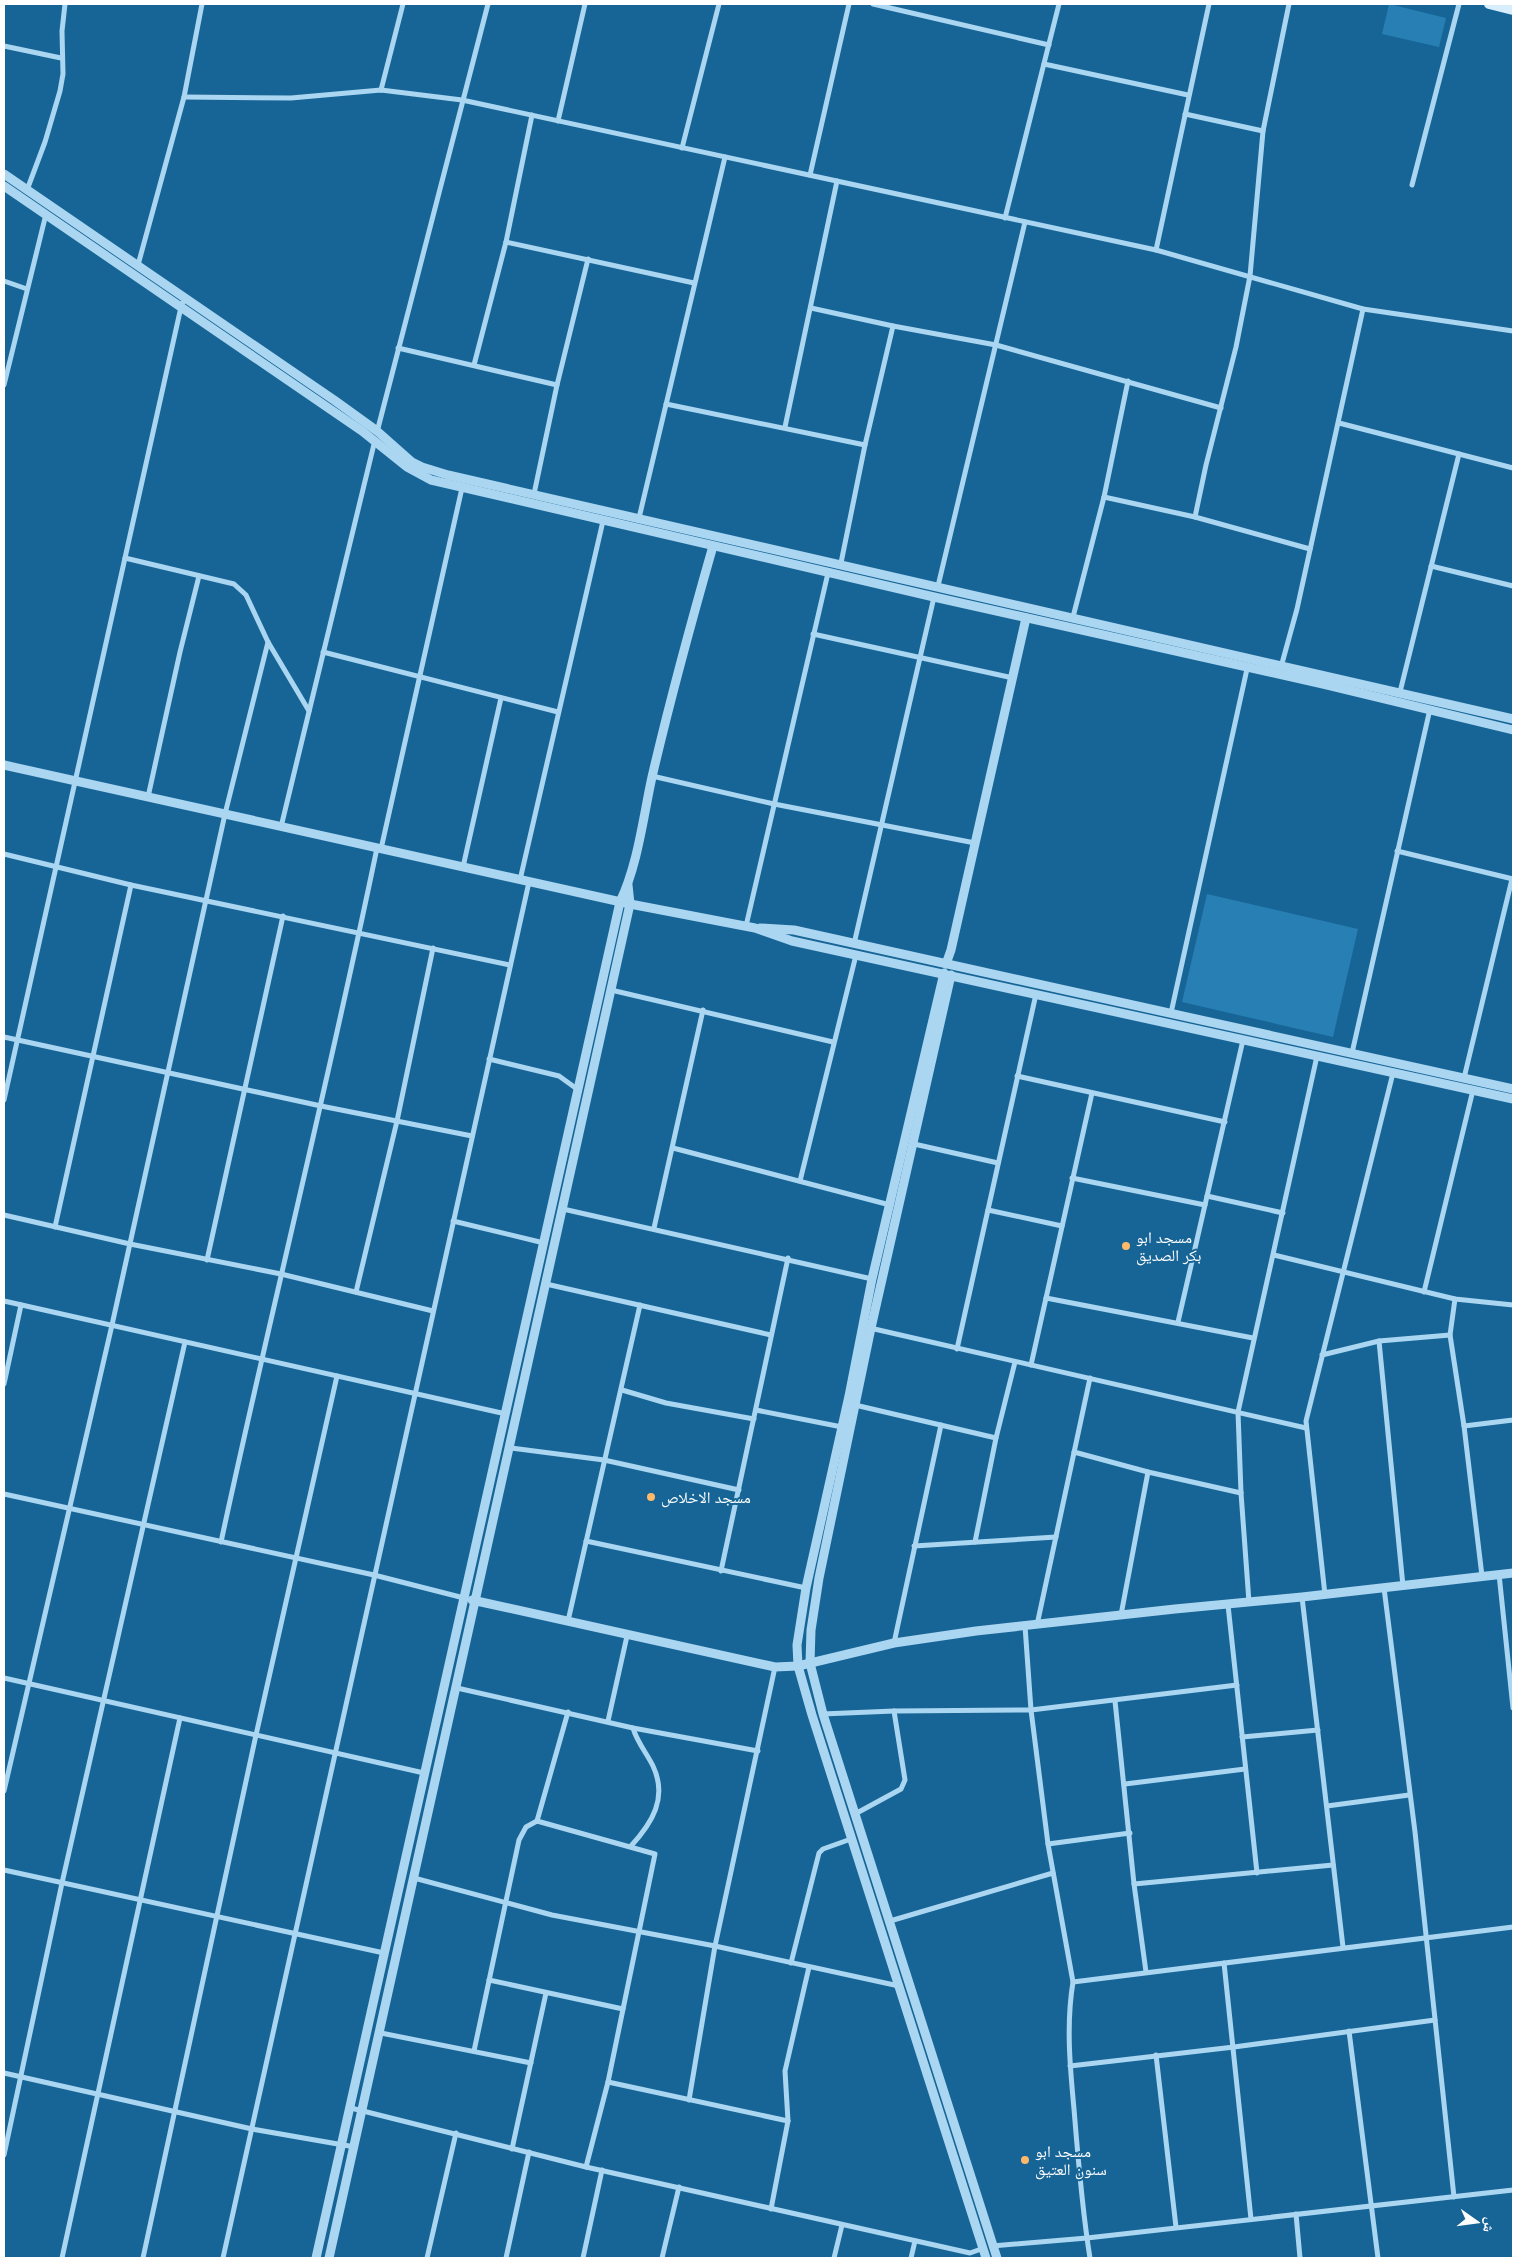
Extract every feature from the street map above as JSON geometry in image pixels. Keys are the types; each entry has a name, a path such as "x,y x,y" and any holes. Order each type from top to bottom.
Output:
{"main road":[{"path":"1489,4 1513,10"}],"street":[{"path":"27,190 45,142 60,91 63,74 61,58 62,31 66,4"},
{"path":"138,265 184,97 202,4"},
{"path":"381,90 403,4"},
{"path":"281,827 376,435 488,4"},
{"path":"558,121 585,4"},
{"path":"682,148 719,4"},
{"path":"810,175 849,4"},
{"path":"873,4 1049,45"},
{"path":"1005,218 1060,4"},
{"path":"1156,250 1208,4"},
{"path":"1195,517 1236,347 1250,276 1263,132 1289,4"},
{"path":"1412,185 1459,4"},
{"path":"4,46 61,58"},
{"path":"1044,64 1188,95"},
{"path":"184,97 291,98 381,90 462,100 1156,250 1363,309 1513,331"},
{"path":"1185,114 1263,132"},
{"path":"474,365 506,242 532,115"},
{"path":"639,518 725,157"},
{"path":"4,174 138,265 422,467 1513,719"},
{"path":"785,427 837,181"},
{"path":"4,186 181,307 376,435 398,461 431,480 1247,669 1279,674 1513,730"},
{"path":"4,385 45,215 50,206"},
{"path":"938,586 1025,222"},
{"path":"506,242 694,283"},
{"path":"534,494 557,385 588,259"},
{"path":"4,281 27,288"},
{"path":"4,1100 181,307 185,298"},
{"path":"811,308 892,326 996,345 1221,408"},
{"path":"1279,674 1297,609 1363,309"},
{"path":"841,564 865,444 892,326"},
{"path":"398,348 557,385"},
{"path":"1073,617 1104,497 1128,381"},
{"path":"666,404 865,444"},
{"path":"1339,423 1513,468"},
{"path":"1400,692 1459,454"},
{"path":"221,1542 260,1359 321,1106 359,932 420,677 462,488"},
{"path":"1104,497 1195,517 1310,549"},
{"path":"223,2258 337,1754 374,1575 510,965 558,712 603,521"},
{"path":"316,2258 620,902 628,885 652,776 713,546"},
{"path":"125,558 234,584 241,589 246,595 268,642 309,711"},
{"path":"1431,566 1513,586"},
{"path":"746,926 828,573"},
{"path":"148,797 199,576"},
{"path":"854,944 934,597"},
{"path":"986,2258 812,1715 798,1666 797,1645 806,1588 842,1427 914,1144 951,950 1026,618"},
{"path":"813,634 1012,678"},
{"path":"4,1791 112,1325 225,814 268,642"},
{"path":"323,652 558,712"},
{"path":"1171,1013 1247,669"},
{"path":"462,867 501,698"},
{"path":"1352,1053 1430,709"},
{"path":"4,766 620,902 746,926 784,939 856,955 948,969 1171,1013 1513,1089"},
{"path":"652,776 774,804 975,843"},
{"path":"1397,851 1513,879 1464,1078"},
{"path":"4,854 131,885 206,899 510,965"},
{"path":"55,1227 131,885"},
{"path":"330,2258 630,904 628,885"},
{"path":"207,1260 283,916"},
{"path":"755,928 794,930 854,944 1037,994 1513,1099"},
{"path":"356,1292 396,1121 433,948"},
{"path":"800,1181 856,955"},
{"path":"948,969 872,1278 867,1328 855,1406 819,1578 811,1630 810,1663 823,1714 997,2258"},
{"path":"611,990 703,1010 833,1042"},
{"path":"957,1349 1037,994"},
{"path":"597,1006 607,1008"},
{"path":"654,1228 703,1010"},
{"path":"4,1037 321,1106 472,1136"},
{"path":"1178,1322 1243,1040"},
{"path":"1249,1602 1241,1493 1238,1412 1284,1213 1317,1056"},
{"path":"489,1059 559,1076 577,1088"},
{"path":"1325,1595 1306,1428 1341,1273 1393,1073"},
{"path":"1017,1076 1224,1122"},
{"path":"1424,1292 1473,1090"},
{"path":"1031,1365 1092,1093"},
{"path":"914,1144 998,1163"},
{"path":"672,1148 890,1205"},
{"path":"1072,1178 1205,1205"},
{"path":"556,1189 566,1190"},
{"path":"1207,1196 1284,1213"},
{"path":"563,1209 872,1278"},
{"path":"988,1210 1062,1226"},
{"path":"4,1215 130,1244 281,1274 433,1311"},
{"path":"453,1221 544,1243"},
{"path":"1274,1255 1341,1273 1455,1299 1513,1305"},
{"path":"721,1571 788,1258"},
{"path":"546,1284 771,1335"},
{"path":"1046,1298 1254,1338"},
{"path":"1455,1299 1450,1335 1464,1426 1482,1576"},
{"path":"4,1301 506,1414"},
{"path":"4,1384 21,1305"},
{"path":"567,1622 622,1390 640,1305"},
{"path":"867,1328 1306,1428"},
{"path":"1322,1355 1380,1341 1450,1335"},
{"path":"1380,1341 1403,1586"},
{"path":"4,2155 62,1883 185,1342"},
{"path":"975,1542 996,1438 1015,1362"},
{"path":"143,2258 256,1735 337,1376"},
{"path":"1037,1625 1090,1378"},
{"path":"622,1390 666,1403 754,1419"},
{"path":"855,1406 996,1438"},
{"path":"756,1410 842,1427"},
{"path":"1464,1426 1513,1420"},
{"path":"894,1643 941,1425"},
{"path":"511,1448 604,1460 739,1490"},
{"path":"1074,1452 1148,1472 1241,1493"},
{"path":"1120,1614 1148,1472"},
{"path":"4,1494 374,1575 627,1636 775,1667 798,1666 894,1643 1025,1626 1120,1614 1325,1595 1513,1573"},
{"path":"914,1546 1056,1537"},
{"path":"586,1541 806,1588"},
{"path":"1499,1574 1513,1708"},
{"path":"1384,1588 1427,1938 1454,2197"},
{"path":"1302,1597 1343,1947"},
{"path":"1228,1605 1257,1873"},
{"path":"1025,1626 1031,1710 1048,1844 1073,1982 1070,2002 1070,2066 1080,2193 1090,2258"},
{"path":"608,1721 627,1636"},
{"path":"689,2100 715,1946 775,1667"},
{"path":"4,1678 424,1773"},
{"path":"812,1715 894,1711 1031,1710 1115,1702 1237,1685"},
{"path":"457,1688 633,1728 758,1751"},
{"path":"1115,1702 1134,1884 1146,1972"},
{"path":"855,1814 901,1789 905,1780 894,1711"},
{"path":"537,1821 568,1712"},
{"path":"62,2258 180,1718"},
{"path":"631,1846 648,1828 653,1819 659,1783 654,1767 636,1739 633,1728"},
{"path":"1242,1737 1318,1730"},
{"path":"1125,1784 1245,1769"},
{"path":"1327,1806 1410,1795"},
{"path":"474,2051 519,1840 526,1827 537,1821 653,1852 656,1856 638,1932 608,2082 586,2167"},
{"path":"1048,1844 1130,1833"},
{"path":"791,1962 818,1852 852,1839"},
{"path":"1134,1884 1333,1866"},
{"path":"4,1870 384,1953"},
{"path":"890,1921 1053,1874"},
{"path":"413,1877 552,1915 715,1946 899,1986"},
{"path":"1073,1982 1513,1926"},
{"path":"1224,1963 1251,2219"},
{"path":"771,2209 788,2121 785,2071 809,1966"},
{"path":"489,1980 623,2009"},
{"path":"512,2149 546,1993"},
{"path":"1070,2066 1234,2047 1435,2020"},
{"path":"1349,2031 1378,2258"},
{"path":"381,2033 531,2063"},
{"path":"1156,2055 1176,2227"},
{"path":"4,2073 252,2129 355,2147"},
{"path":"608,2082 788,2121"},
{"path":"351,2108 586,2167 915,2241 971,2256 982,2248 992,2246 1087,2238 1513,2190"},
{"path":"427,2258 456,2133"},
{"path":"506,2258 529,2152"},
{"path":"583,2258 602,2170"},
{"path":"662,2258 679,2187"},
{"path":"1296,2214 1300,2258"},
{"path":"834,2258 842,2226"},
{"path":"912,2258 915,2241"}],"shaded area":[{"path":"1389,4 1446,18 1439,47 1382,34"},
{"path":"1207,894 1358,929 1333,1037 1182,1002"}],"place":[{"name":"مسجد ابو بكر الصديق","path":"1126,1246"},
{"name":"مسجد الاخلاص","path":"651,1497"},
{"name":"مسجد ابو سنون العتيق","path":"1025,2160"}]}
